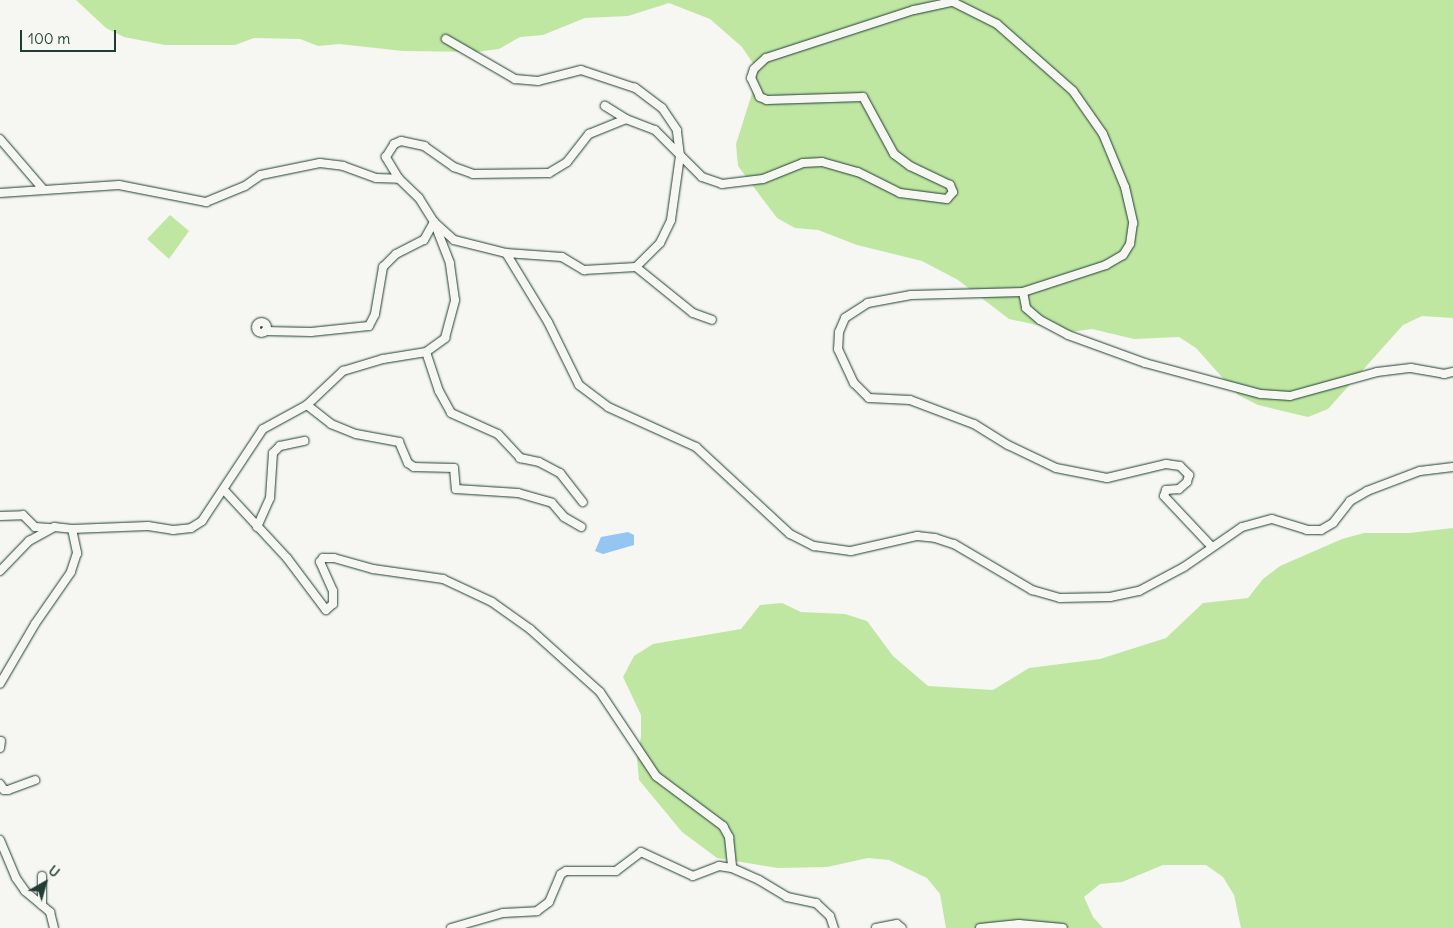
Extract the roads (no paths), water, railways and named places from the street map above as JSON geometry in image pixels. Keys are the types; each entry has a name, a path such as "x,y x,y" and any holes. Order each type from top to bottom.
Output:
{"street":[{"path":"605,106 626,119 655,130 668,139 680,156 702,177 722,184 763,179 802,163 822,162 858,172 900,193 950,198 953,192 950,185 910,166 894,154 864,96 767,100 760,97 751,78 759,62 774,55 934,4 953,2 963,5 997,24 1046,65 1085,104 1114,154 1132,214 1130,244 1116,261 1023,292 910,296 868,303 844,318 839,332 838,349 854,383 869,398 910,400 974,424 1008,445 1064,471 1108,478 1166,464 1180,466 1189,475 1188,482 1179,489 1166,490 1164,496 1212,547"},
{"path":"434,222 454,240 506,253 562,257 584,270 636,266 660,243 671,220 680,156 673,121 654,100 635,88 580,70 538,81 515,79 487,66 446,39"},
{"path":"0,516 22,515 41,529 54,527 72,529 148,526 173,530 191,528 202,521 263,429 307,405 343,371 383,359 426,352 445,338 455,300 450,263 434,222 419,198 399,179 386,157 394,144 401,141 424,146 454,167 473,174 537,174 549,172 567,162 589,134 626,119"},
{"path":"0,139 43,189"},
{"path":"0,193 119,185 206,202 245,186 261,175 320,163 343,166 376,178 399,179"},
{"path":"266,330 311,332 368,326 375,314 384,266 396,254 424,240 434,222"},
{"path":"506,253 548,322 579,384 608,407 696,447 790,534 814,546 851,551 916,536 935,538 954,544 1032,590 1060,598 1087,600 1139,591 1184,566 1242,527 1267,519 1321,530 1334,523 1350,501 1367,491 1420,470 1453,467"},
{"path":"636,266 694,313 712,320"},
{"path":"1023,292 1029,311 1068,335 1145,364 1261,394 1290,396 1377,372 1411,368 1444,374 1453,372"},
{"path":"426,352 439,391 451,413 498,434 520,458 539,462 560,473 583,502"},
{"path":"307,405 331,424 356,434 399,442 408,464 414,468 454,468 456,489 518,493 552,503 564,517 581,527"},
{"path":"257,526 270,498 273,453 280,446 304,441"},
{"path":"224,490 287,558 326,610 333,604 332,591 320,562 323,558 334,558 373,568 443,580 492,602 530,628 600,692 656,776 723,826 729,837 732,868"},
{"path":"0,571 29,540 54,527"},
{"path":"0,684 35,624 71,572 77,553 72,529"},
{"path":"0,784 4,790 8,790 35,780"},
{"path":"0,840 16,878 25,891 50,912 54,928"},
{"path":"451,928 503,913 537,911 549,902 561,874 566,871 616,871 641,852 693,876 719,866 732,868 759,880 787,898 816,903 830,916 834,928"},
{"path":"42,876 42,905"},
{"path":"876,928 897,924 902,928"},
{"path":"980,928 1020,924 1063,928"}],"water":[{"path":"628,532 634,535 634,545 603,554 595,551 601,537"}]}
